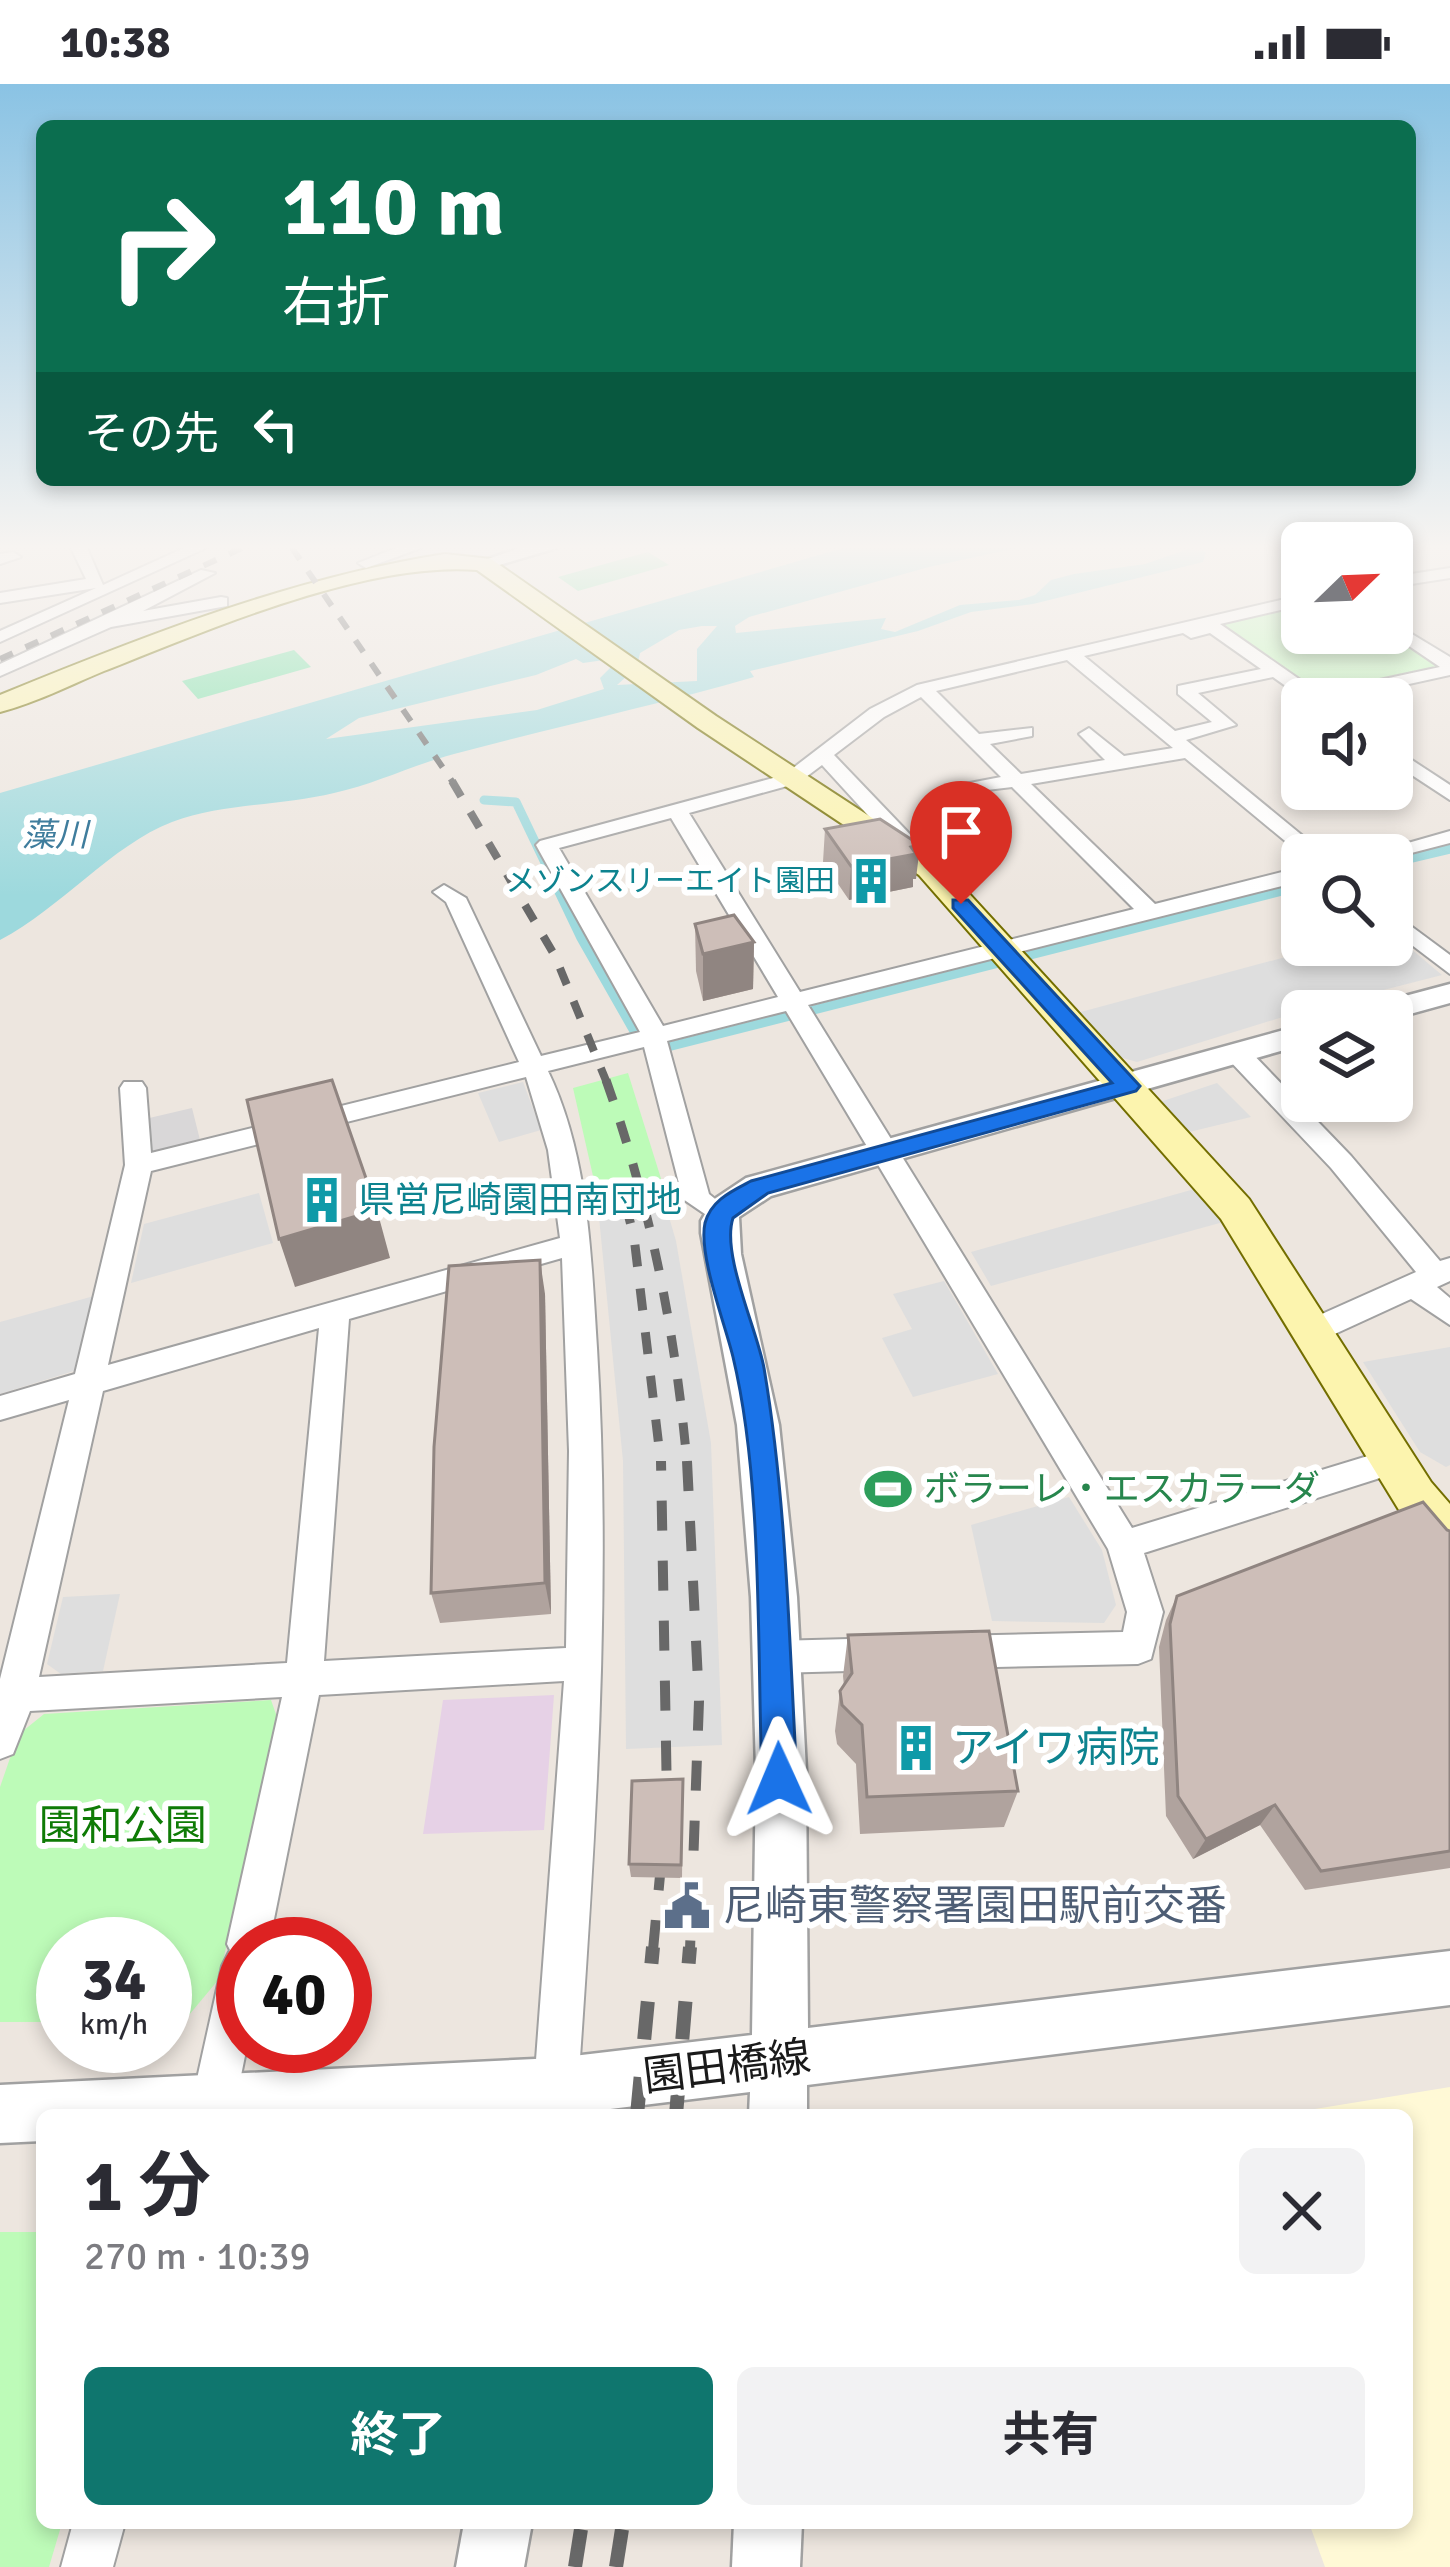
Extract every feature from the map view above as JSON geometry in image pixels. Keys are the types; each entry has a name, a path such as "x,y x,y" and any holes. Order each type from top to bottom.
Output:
{"main road":[{"path":"0,704 97,664"},
{"path":"624,664 930,869 1235,1209 1316,1330 1415,1496 1450,1537"}],"street":[{"path":"721,1215 697,1199 641,1005 547,845 791,779 877,713 923,689 1042,664"},
{"path":"1082,664 1290,834"},
{"path":"1267,664 1287,678"},
{"path":"1407,678 1450,668"},
{"path":"1172,737 1227,725 1184,690 1276,670"},
{"path":"923,689 1151,913"},
{"path":"976,740 1025,732"},
{"path":"1089,734 1123,766"},
{"path":"961,790 1190,752"},
{"path":"825,757 930,869"},
{"path":"1413,768 1450,794"},
{"path":"677,811 1124,1545 1144,1612 1138,1648 775,1657"},
{"path":"1413,846 1450,837"},
{"path":"139,1165 534,1066 653,1046 1007,956 1281,879"},
{"path":"444,892 455,898 534,1066 558,1135 574,1244 589,1525 586,1663 554,2101"},
{"path":"1413,936 1450,967"},
{"path":"1413,1003 1450,993"},
{"path":"778,2089 782,1910 769,1528 749,1365 719,1249 721,1215 731,1202 760,1187 1281,1041"},
{"path":"1238,1053 1341,1162 1432,1276 1450,1314"},
{"path":"0,1742 139,1165 133,1088"},
{"path":"0,1408 574,1244"},
{"path":"1316,1330 1432,1276"},
{"path":"254,1917 304,1679 335,1312"},
{"path":"1124,1545 1394,1461"},
{"path":"8,1695 586,1663"},
{"name":"園田橋線","path":"250,2109 778,2089 1450,1978"},
{"path":"212,2109 220,2073"},
{"name":"園田橋線","path":"0,2114 36,2113"},
{"path":"87,2567 97,2529"},
{"path":"490,2567 497,2529"},
{"path":"766,2567 768,2529"}],"shaded area":[{"path":"1413,951 1442,975 1384,990 1281,990 1281,1017 1137,1062 1116,1056 1077,1013 1281,958 1281,966 1413,966"},
{"path":"523,1082 541,1130 499,1142 478,1093"},
{"path":"1217,1083 1251,1117 1181,1134 1154,1104"},
{"path":"192,1108 201,1144 152,1157 145,1119"},
{"path":"1198,1188 1227,1221 991,1286 971,1252"},
{"path":"259,1193 273,1243 131,1283 144,1224"},
{"path":"662,1193 676,1241 711,1443 722,1745 626,1749 623,1461 598,1207"},
{"path":"944,1281 998,1374 913,1397 882,1338 912,1329 893,1294"},
{"path":"94,1296 77,1370 0,1394 0,1322"},
{"path":"1450,1347 1450,1465 1446,1467 1420,1452 1363,1362"},
{"path":"1069,1497 1102,1550 1116,1605 1104,1623 992,1621 971,1525"},
{"path":"120,1594 103,1671 61,1674 47,1664 63,1597"},
{"path":"554,1695 544,1830 423,1834 443,1700"},
{"path":"1450,2087 1450,2567 1325,2567 1311,2529 1413,2529 1413,2109 1315,2109"}],"green space":[{"path":"244,664 311,667 198,699 182,681"},
{"path":"1278,664 1437,664 1440,666 1386,678 1298,678"},
{"path":"628,1073 663,1185 598,1198 573,1088"},
{"name":"園和公園","path":"271,1700 277,1717 233,1917 216,1917 216,1983 192,2011 192,1917 36,1917 36,2022 0,2022 0,1787 18,1735 44,1714"},
{"path":"0,2232 36,2232 36,2529 60,2529 49,2567 0,2567"}],"water":[{"name":"藻川","path":"444,664 564,664 536,675 359,718 326,739 537,710 604,689 600,678 614,664 638,664 617,685 697,681 697,664 780,664 750,671 754,677 454,754 349,789 211,811 172,822 128,846 0,940 0,793"}],"building":[{"path":"880,819 920,845 911,847 916,854 851,866 825,829"},
{"path":"973,819 997,843 956,852 927,827"},
{"path":"734,915 754,942 703,954 695,924"},
{"name":"県営尼崎園田南団地","path":"332,1080 377,1210 279,1239 247,1100"},
{"path":"540,1260 545,1583 431,1593 434,1447 449,1266"},
{"path":"1423,1502 1450,1531 1450,1851 1321,1871 1275,1805 1206,1839 1178,1796 1170,1624 1177,1596"},
{"name":"アイワ病院","path":"989,1631 1018,1791 867,1797 862,1725 842,1705 840,1691 852,1673 848,1635"},
{"path":"683,1779 681,1865 629,1864 632,1781"}],"waterway":[{"path":"484,800 516,802 581,938 639,1040"},
{"path":"1413,858 1450,849"},
{"path":"656,1050 1281,891"}],"railway":[{"path":"372,664 452,782"},
{"path":"452,782 555,956 607,1083"},
{"path":"607,1083 659,1270 687,1464"},
{"path":"625,1202 634,1237 661,1464"},
{"path":"653,1950 667,1801 661,1461"},
{"path":"687,1461 699,1701 690,1950"},
{"path":"638,2109 653,1947"},
{"path":"676,2109 690,1947"},
{"path":"575,2567 581,2529"},
{"path":"616,2567 622,2529"}],"place":[{"name":"メゾンスリーエイト園田","path":"871,881"},
{"name":"県営尼崎園田南団地","path":"322,1200"},
{"name":"ボラーレ・エスカラーダ","path":"888,1489"},
{"name":"アイワ病院","path":"916,1748"},
{"name":"尼崎東警察署園田駅前交番","path":"687,1906"}],"route":[{"path":"779,1779 766,1493 749,1365 719,1249 721,1215 731,1202 760,1187 1128,1086 961,904"}]}
